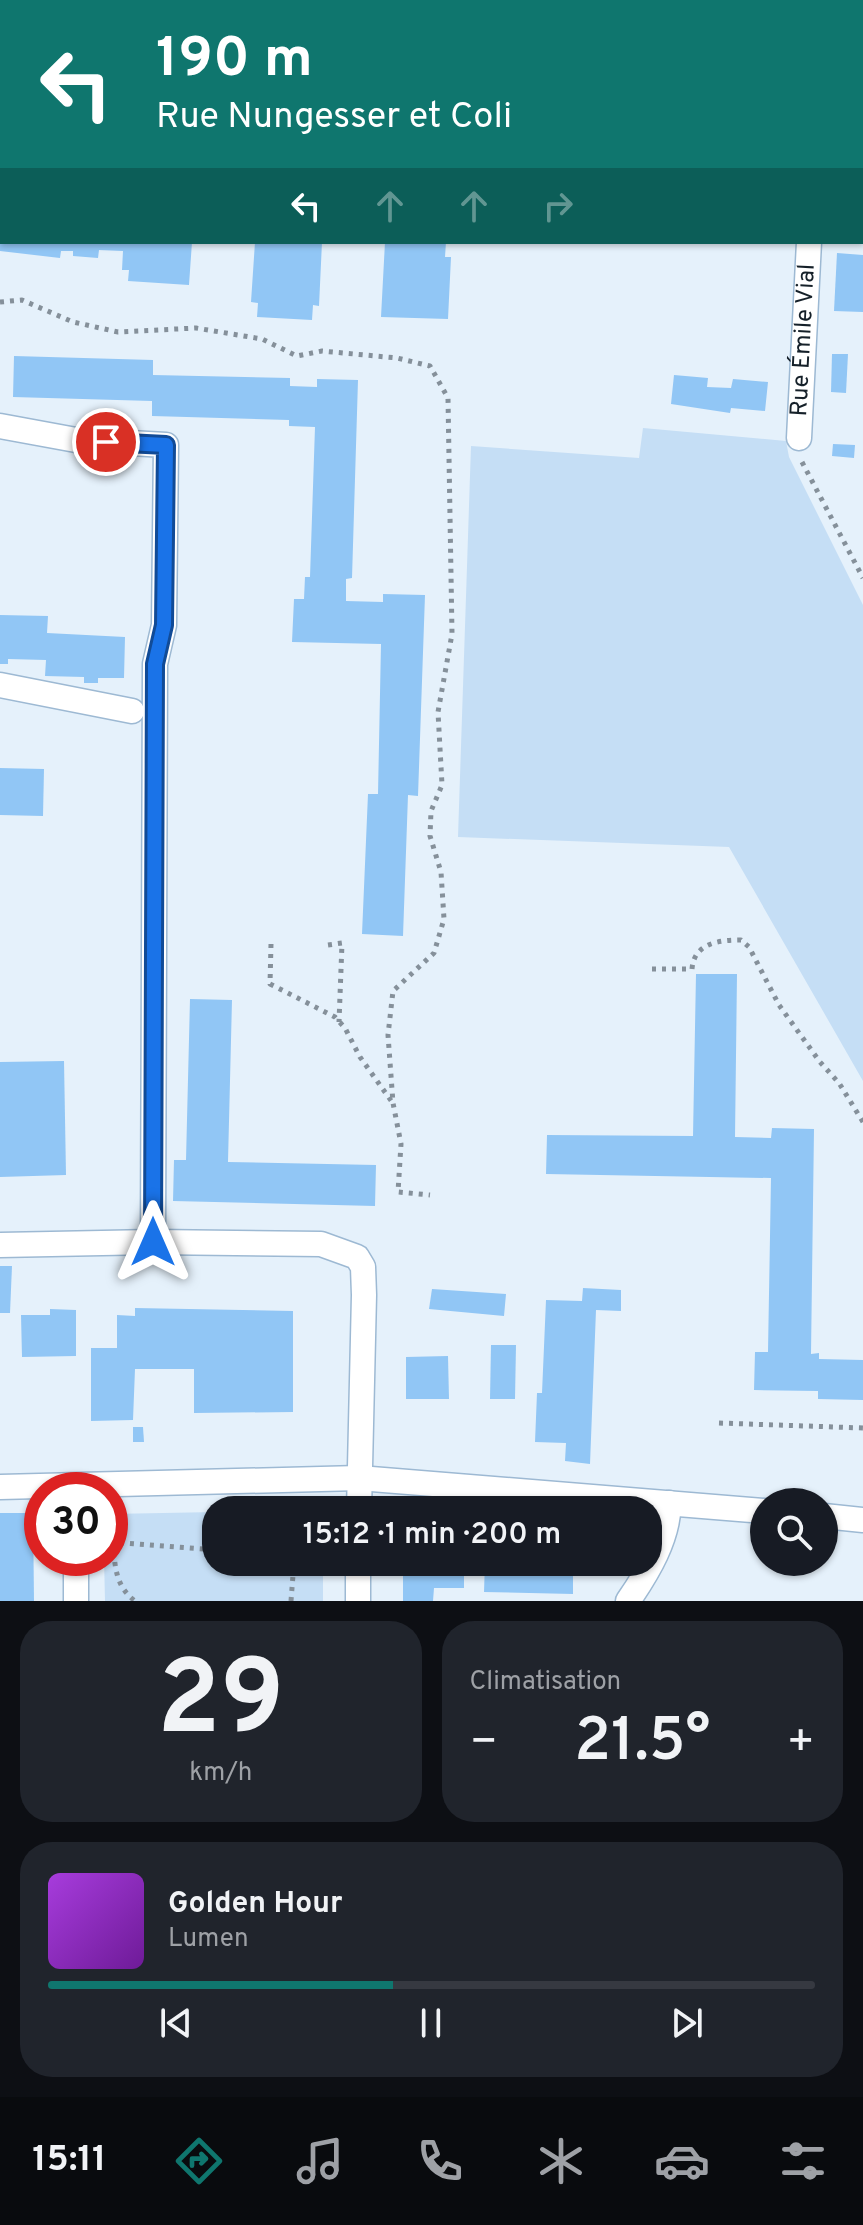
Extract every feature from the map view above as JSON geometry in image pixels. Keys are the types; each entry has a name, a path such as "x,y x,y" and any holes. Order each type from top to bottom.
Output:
{"street":[{"name":"Rue Émile Vial","path":"799,438 809,244"},
{"path":"0,426 76,440 166,445 164,625 155,664 153,1242"},
{"path":"0,685 132,711"},
{"path":"0,1245 153,1242 321,1244 357,1257 363,1267 364,1295 359,1496"},
{"path":"128,1485 359,1478 750,1510"},
{"path":"0,1487 24,1487"},
{"path":"628,1601 659,1546 668,1520 669,1503"},
{"path":"838,1517 863,1520"},
{"path":"76,1576 76,1601"},
{"path":"358,1576 358,1601"}],"path":[{"path":"0,302 22,300 73,322 118,332 196,328 262,339 297,356 322,351 397,358 430,366 448,398 452,634 438,712 442,785 431,811 430,836 441,872 444,919 434,953 393,991 388,1035 393,1103 401,1144 398,1192 430,1195"},
{"path":"799,438 803,464 863,578"},
{"path":"652,969 692,969 696,955 707,944 741,940 749,947 779,1005 839,1083 863,1122"},
{"path":"328,945 342,943 339,1023"},
{"path":"271,944 270,984 335,1017 393,1103"},
{"path":"719,1423 863,1428"},
{"path":"128,1543 202,1549"},
{"path":"117,1576 123,1589 135,1601"},
{"path":"291,1601 293,1576"}],"shaded area":[{"path":"643,428 786,441 789,457 863,605 863,1081 729,847 458,837 471,446 639,458"},
{"path":"202,1512 202,1576 323,1576 323,1601 105,1601 104,1576 128,1576 128,1514"}],"building":[{"path":"0,244 192,244 189,285 128,281 129,270 122,270 123,251 99,250 98,258 73,256 73,251 61,251 60,258 0,251"},
{"path":"255,244 322,244 319,306 313,305 312,320 257,317 258,303 251,302"},
{"path":"385,244 446,244 445,257 451,257 448,319 381,317"},
{"path":"837,253 863,255 863,312 834,311"},
{"path":"832,354 848,354 846,393 831,392"},
{"path":"14,356 153,360 153,375 290,378 290,386 317,387 317,379 358,380 352,578 346,579 346,601 383,602 383,594 425,595 418,796 408,795 403,936 362,934 368,794 378,794 381,644 292,642 294,599 304,599 305,577 310,577 315,427 289,426 289,420 152,416 152,401 13,397"},
{"path":"674,375 708,378 707,387 731,388 733,379 768,382 765,411 731,408 730,413 671,404"},
{"path":"833,444 855,445 854,458 832,456"},
{"path":"0,615 48,616 47,633 125,637 124,678 98,678 98,683 84,683 84,677 45,676 46,660 8,659 8,664 0,664"},
{"path":"0,768 44,769 43,816 0,815"},
{"path":"696,974 737,974 735,1137 771,1138 772,1128 814,1129 811,1354 819,1353 819,1359 863,1360 863,1400 818,1399 818,1391 754,1390 755,1352 768,1352 771,1178 546,1174 547,1135 693,1136"},
{"path":"190,999 232,1000 228,1162 376,1165 375,1206 173,1201 174,1160 186,1160"},
{"path":"64,1061 66,1175 0,1177 0,1062"},
{"path":"0,1266 12,1266 10,1313 0,1313"},
{"path":"583,1288 621,1290 621,1311 596,1310 590,1464 565,1461 566,1443 535,1442 537,1393 542,1393 546,1300 582,1301"},
{"path":"432,1289 506,1294 504,1316 429,1309"},
{"path":"135,1308 293,1311 293,1412 194,1413 194,1369 135,1369 133,1420 91,1421 91,1348 117,1348 117,1315 135,1316"},
{"path":"50,1309 76,1310 76,1356 22,1357 21,1315 50,1315"},
{"path":"491,1345 516,1345 515,1399 490,1399"},
{"path":"448,1356 449,1399 406,1399 406,1357"},
{"path":"133,1427 143,1427 144,1442 133,1442"},
{"path":"0,1513 24,1513 24,1576 34,1576 34,1601 0,1601"},
{"path":"403,1576 464,1576 464,1588 434,1588 433,1601 403,1601"},
{"path":"485,1576 573,1576 573,1594 484,1592"}],"route":[{"path":"106,442 166,445 164,625 155,664 153,1242"}]}
